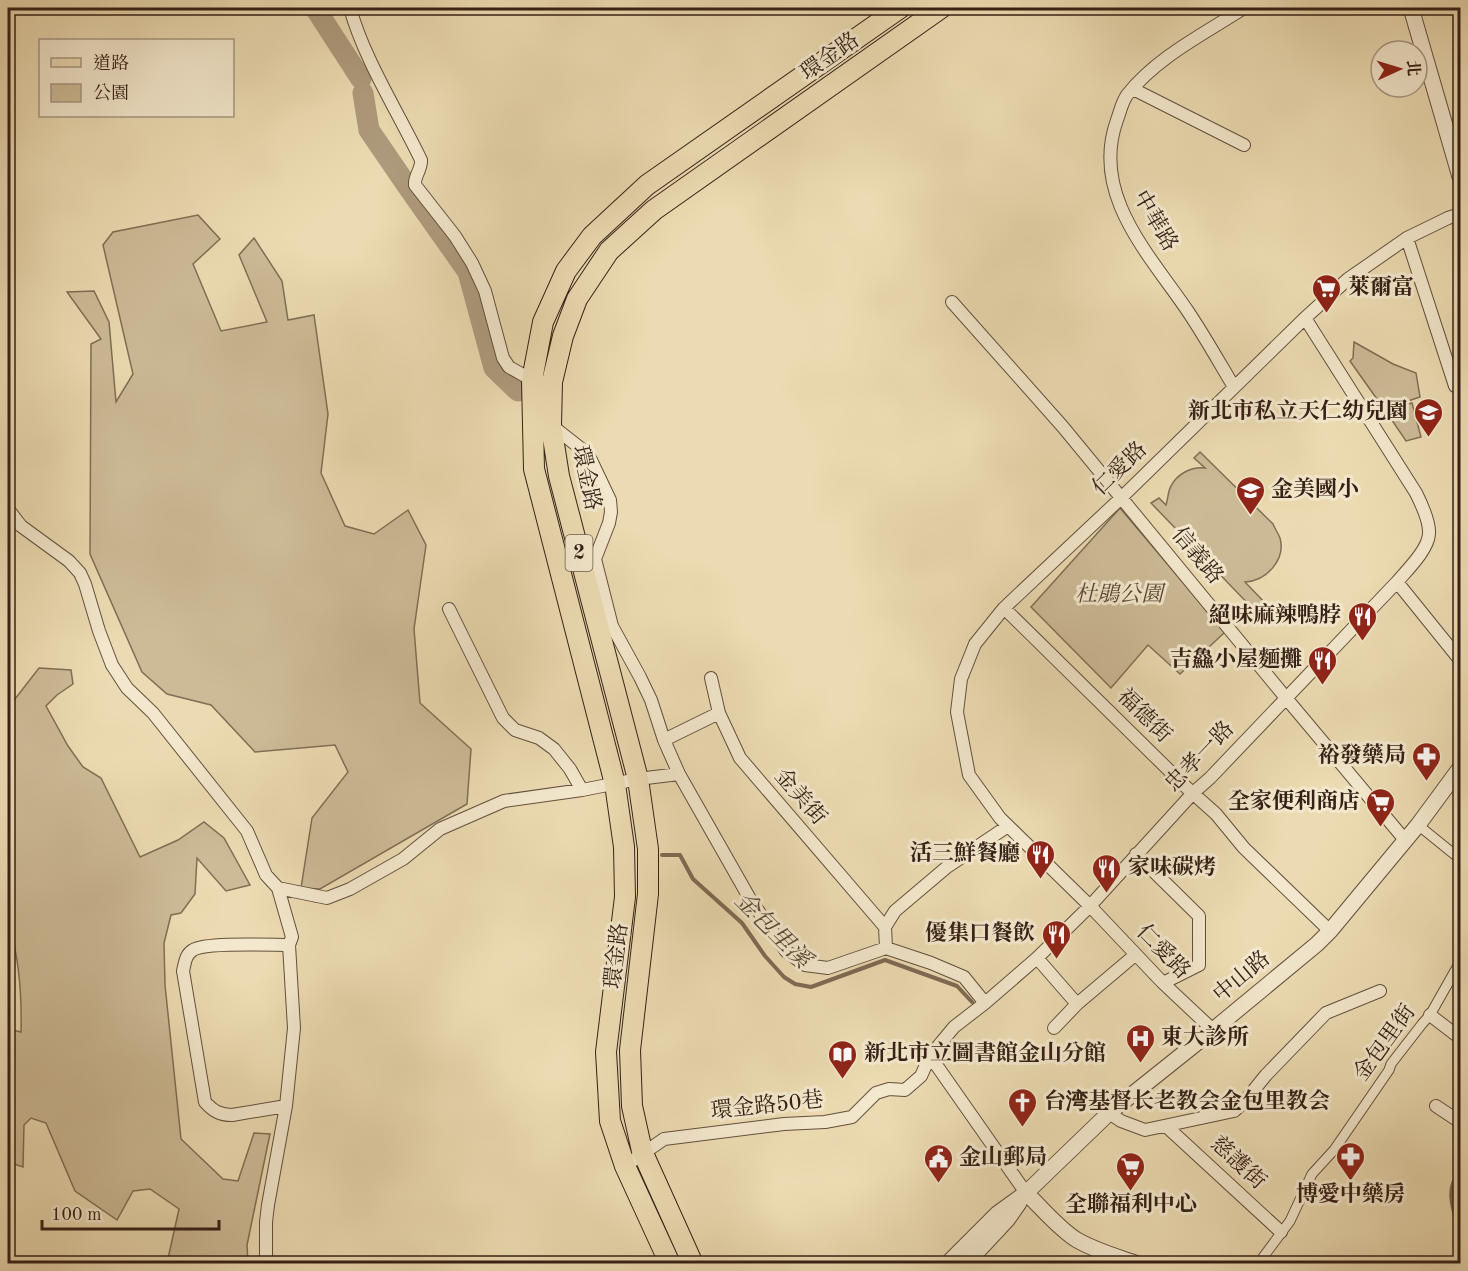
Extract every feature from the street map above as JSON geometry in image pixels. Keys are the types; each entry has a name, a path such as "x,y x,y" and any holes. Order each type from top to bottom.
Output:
{"main road":[{"name":"環金路","path":"670,1263 625,1166 610,1121 606,1052 625,897 624,847 615,784 534,469 532,380 543,322 566,271 592,236 647,185 900,8"},
{"name":"環金路","path":"693,1263 644,1153 632,1106 630,1050 648,894 648,849 638,779 559,476 551,424 552,382 563,336 577,299 609,252 654,210 941,8"}],"street":[{"path":"350,8 355,25 378,75 422,160 415,185 455,236 472,263 485,291 503,358 509,367 532,380 552,382"},
{"name":"中華路","path":"1234,387 1190,315 1125,220 1114,189 1110,158 1113,133 1125,97 1149,72 1175,52 1244,8"},
{"path":"1411,8 1461,177"},
{"path":"1133,89 1244,145"},
{"name":"仁愛路","path":"1213,1030 1163,983 1090,906 1000,818 969,775 957,712 961,679 975,644 1004,608 1121,498 1305,318 1348,279 1407,238 1461,214"},
{"path":"1407,238 1455,386"},
{"name":"信義路","path":"952,302 1063,427 1406,840"},
{"name":"忠孝一路","path":"930,1056 954,1027 1037,958 1090,906 1193,793 1210,778 1421,555 1429,535 1424,509 1305,318"},
{"path":"551,424 584,451 591,460 610,500 609,523 595,559 612,626 651,700 664,740 679,774 750,899 786,951 805,965 828,968 886,948 932,963 964,977 985,1003"},
{"path":"8,509 21,526 69,561 80,573 112,665 127,688 153,713 247,831 266,875 278,888 292,937 289,945 294,1028 286,1106 268,1205 266,1263"},
{"path":"1396,582 1461,660"},
{"name":"福德街","path":"1004,608 1216,814 1244,848 1330,931"},
{"path":"449,609 503,718 515,730 539,738 554,749 570,769 582,790"},
{"name":"金美街","path":"711,678 719,712 740,758 885,927"},
{"path":"664,740 719,712"},
{"name":"中山路","path":"948,1263 998,1214 1026,1193 1109,1113 1317,944 1406,840 1461,768"},
{"path":"278,888 327,898 350,889 403,859 440,829 504,801 679,774"},
{"path":"1418,825 1461,859"},
{"path":"886,948 885,927 895,911 947,867 1008,826"},
{"path":"1136,855 1199,916 1199,965 1163,983"},
{"path":"286,1106 224,1115 213,1111 205,1102 183,971 186,958 193,950 208,946 289,945"},
{"path":"1054,1028 1077,1004 1135,955"},
{"path":"1037,958 1077,1004"},
{"name":"金包里街","path":"1258,1263 1290,1221 1312,1174 1334,1150 1391,1064 1430,1015 1461,962"},
{"name":"慈護街","path":"1109,1113 1121,1121 1145,1130 1234,1110 1326,1013 1380,991"},
{"path":"1430,1015 1461,1038"},
{"path":"930,1056 1026,1193 1077,1240 1108,1254 1138,1263"},
{"name":"環金路50巷","path":"625,1166 664,1139 784,1124 825,1122 852,1117 876,1093 890,1089 905,1090 921,1076 930,1056"},
{"path":"1437,1106 1461,1122"},
{"name":"慈護街","path":"1166,1126 1281,1232"},
{"name":"中山路","path":"966,1263 1007,1220 1026,1193"}],"green space":[{"path":"198,215 220,239 193,264 221,331 267,322 239,255 254,238 282,281 288,320 314,315 328,414 321,473 345,526 374,534 408,510 426,545 414,629 420,703 471,749 467,804 320,889 301,888 312,818 348,772 335,745 255,752 211,705 167,694 142,672 90,554 91,344 101,339 67,292 94,291 109,322 116,402 133,374 103,245 113,232"},
{"path":"1354,342 1393,364 1416,373 1420,397 1384,409 1350,361 1353,358"},
{"path":"1412,403 1421,437 1406,441 1385,410"},
{"path":"1200,452 1273,524 1280,538 1280,554 1273,568 1260,578 1245,582 1266,604 1257,613 1151,503 1159,498 1166,505 1170,488 1177,478 1190,470 1205,468 1194,458"},
{"name":"杜鵑公園","path":"1120,508 1225,632 1180,674 1148,645 1111,688 1031,607"},
{"path":"39,668 71,670 73,684 46,706 68,746 83,767 101,778 140,857 178,840 204,822 224,838 250,885 226,891 197,858 195,894 181,913 171,915 164,943 165,985 181,1139 223,1179 238,1181 254,1133 270,1134 247,1245 248,1263 167,1263 179,1209 150,1189 133,1191 117,1220 75,1191 46,1123 31,1118 24,1125 23,1167 8,1162 8,1029 21,1032 19,976 8,921 8,708"}],"waterway":[{"path":"315,8 361,79"},
{"path":"363,93 369,130 468,272 494,368 518,391"},
{"name":"金包里溪","path":"662,855 680,855 693,879 742,923 765,956 784,977 795,984 811,987 885,960 957,986 972,1002"},
{"name":"金包里溪","path":"1460,1173 1455,1179 1451,1194 1460,1233"},
{"name":"金包里溪","path":"1452,1264 1460,1242"}],"place":[{"name":"萊爾富","path":"1327,314"},
{"name":"新北市私立天仁幼兒園","path":"1429,438"},
{"name":"金美國小","path":"1250,516"},
{"name":"絕味麻辣鴨脖","path":"1362,642"},
{"name":"吉鱻小屋麵攤","path":"1323,686"},
{"name":"裕發藥局","path":"1427,782"},
{"name":"全家便利商店","path":"1381,828"},
{"name":"活三鮮餐廳","path":"1041,880"},
{"name":"家味碳烤","path":"1107,894"},
{"name":"優集口餐飲","path":"1056,960"},
{"name":"東大診所","path":"1140,1064"},
{"name":"新北市立圖書館金山分館","path":"843,1080"},
{"name":"台湾基督长老教会金包里教会","path":"1023,1128"},
{"name":"博愛中藥房","path":"1351,1182"},
{"name":"金山郵局","path":"938,1184"},
{"name":"全聯福利中心","path":"1131,1192"}]}
